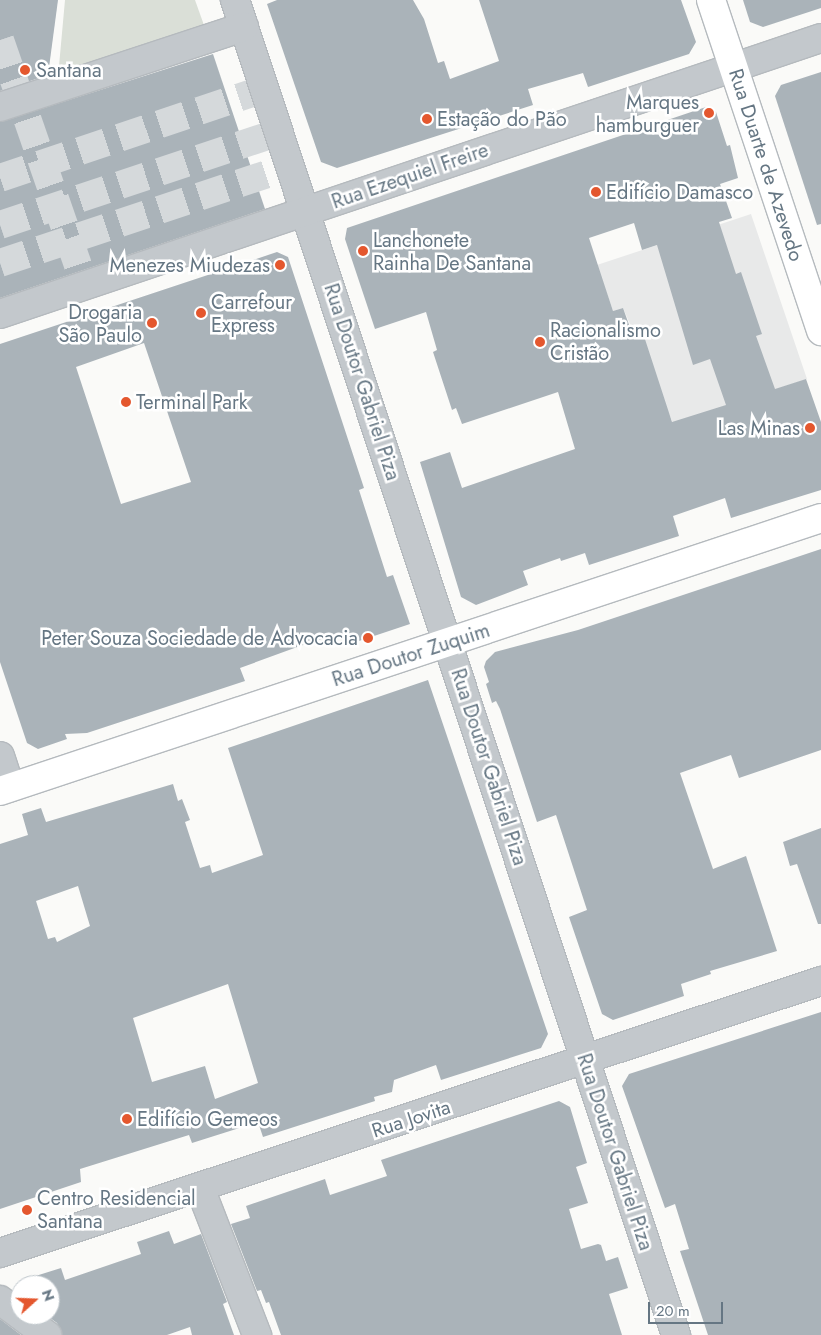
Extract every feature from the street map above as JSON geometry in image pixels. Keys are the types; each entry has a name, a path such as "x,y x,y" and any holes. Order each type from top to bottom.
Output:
{"main road":[{"name":"Rua Duarte de Azevedo","path":"711,0 821,331"},
{"name":"Rua Doutor Zuquim","path":"5,789 821,518"}],"street":[{"name":"Rua Doutor Gabriel Piza","path":"235,0 676,1335"},
{"path":"0,107 244,27"},
{"name":"Rua Ezequiel Freire","path":"0,314 821,38"},
{"path":"0,756 5,789"},
{"name":"Rua Jovita","path":"0,1253 585,1061 821,981"},
{"path":"200,1188 257,1335"},
{"path":"0,1300 47,1335"}],"shaded area":[{"path":"65,0 195,0 205,28 58,77"},
{"path":"751,214 807,379 673,423 623,308 613,311 597,265"}],"building":[{"name":"Santana","path":"0,0 58,0 48,75 0,91"},
{"path":"277,0 413,0 424,19 438,63 444,61 450,79 499,61 479,0 681,0 696,42 689,54 588,87 583,73 528,89 533,105 337,168 321,162 267,4"},
{"path":"743,0 821,0 821,8 763,27 750,22"},
{"path":"213,54 265,209 0,298 0,122"},
{"path":"821,72 821,224 817,225 775,96 781,85"},
{"path":"706,107 716,112 727,146 730,145 738,178 720,184 732,218 719,222 736,274 741,272 762,334 756,336 775,389 806,379 821,422 821,490 731,518 725,498 673,516 679,536 589,565 585,553 561,561 560,558 523,571 528,585 476,605 461,597 420,462 450,452 462,488 575,449 558,392 462,424 456,408 452,410 433,352 437,350 426,312 375,329 345,239 347,228","holes":["634,223 642,250 657,245 693,365 710,359 726,405 672,422 642,330 632,333 623,308 613,311 589,238"]},
{"path":"277,252 288,257 364,488 359,490 387,577 393,575 410,624 347,645 340,633 240,668 245,681 87,733 65,734 67,739 38,749 27,743 0,662 0,344","holes":["144,343 191,482 121,504 76,367"]},
{"path":"821,549 821,750 739,778 731,755 680,773 713,869 746,856 777,951 710,971 711,974 681,984 684,996 613,1020 602,1014 569,917 587,910 556,815 537,822 500,709 496,701 492,703 486,684 489,682 484,667 486,661 495,652 578,630"},
{"path":"428,680 548,1034 541,1048 441,1080 436,1065 394,1080 392,1092 374,1097 375,1101 263,1137 258,1122 192,1143 189,1135 80,1169 81,1182 0,1209 0,844 28,835 22,814 41,808 46,822 173,784 178,801 182,799 190,820 185,822 200,868 210,865 212,873 263,855 228,748","holes":["78,886 90,926 57,942 55,937 48,939 36,901","228,984 258,1083 215,1099 205,1066 152,1082 133,1018"]},
{"path":"821,828 821,924 818,924 797,864 790,866 783,842"},
{"path":"821,1012 821,1335 708,1335 680,1251 689,1249 675,1204 665,1208 622,1086 629,1074"},
{"path":"559,1101 570,1107 587,1163 576,1167 588,1203 569,1209 581,1249 598,1244 601,1245 606,1261 618,1257 628,1288 609,1294 622,1335 281,1335 269,1302 266,1303 261,1290 257,1291 231,1224 250,1218 246,1206 325,1179 330,1195 387,1176 381,1160"},
{"path":"169,1231 174,1244 201,1234 227,1302 223,1304 234,1335 192,1335 190,1327 167,1335 62,1335 58,1325 60,1325 60,1275 39,1275 61,1268 65,1280 141,1254 137,1242"},
{"path":"0,1319 21,1335 0,1335"}],"tunnel":[{"path":"0,40 79,268"},
{"path":"0,178 265,89"},
{"path":"0,225 280,132"},
{"path":"0,263 291,166"}],"place":[{"name":"Santana","path":"25,70"},
{"name":"Marques hamburguer","path":"709,113"},
{"name":"Estação do Pão","path":"427,119"},
{"name":"Edifício Damasco","path":"596,192"},
{"name":"Lanchonete Rainha De Santana","path":"363,251"},
{"name":"Menezes Miudezas","path":"280,265"},
{"name":"Carrefour Express","path":"201,313"},
{"name":"Drogaria São Paulo","path":"152,323"},
{"name":"Racionalismo Cristão","path":"540,342"},
{"name":"Terminal Park","path":"126,402"},
{"name":"Las Minas","path":"810,428"},
{"name":"Peter Souza Sociedade de Advocacia","path":"368,638"},
{"name":"Edifício Gemeos","path":"127,1119"},
{"name":"Centro Residencial Santana","path":"27,1210"}]}
